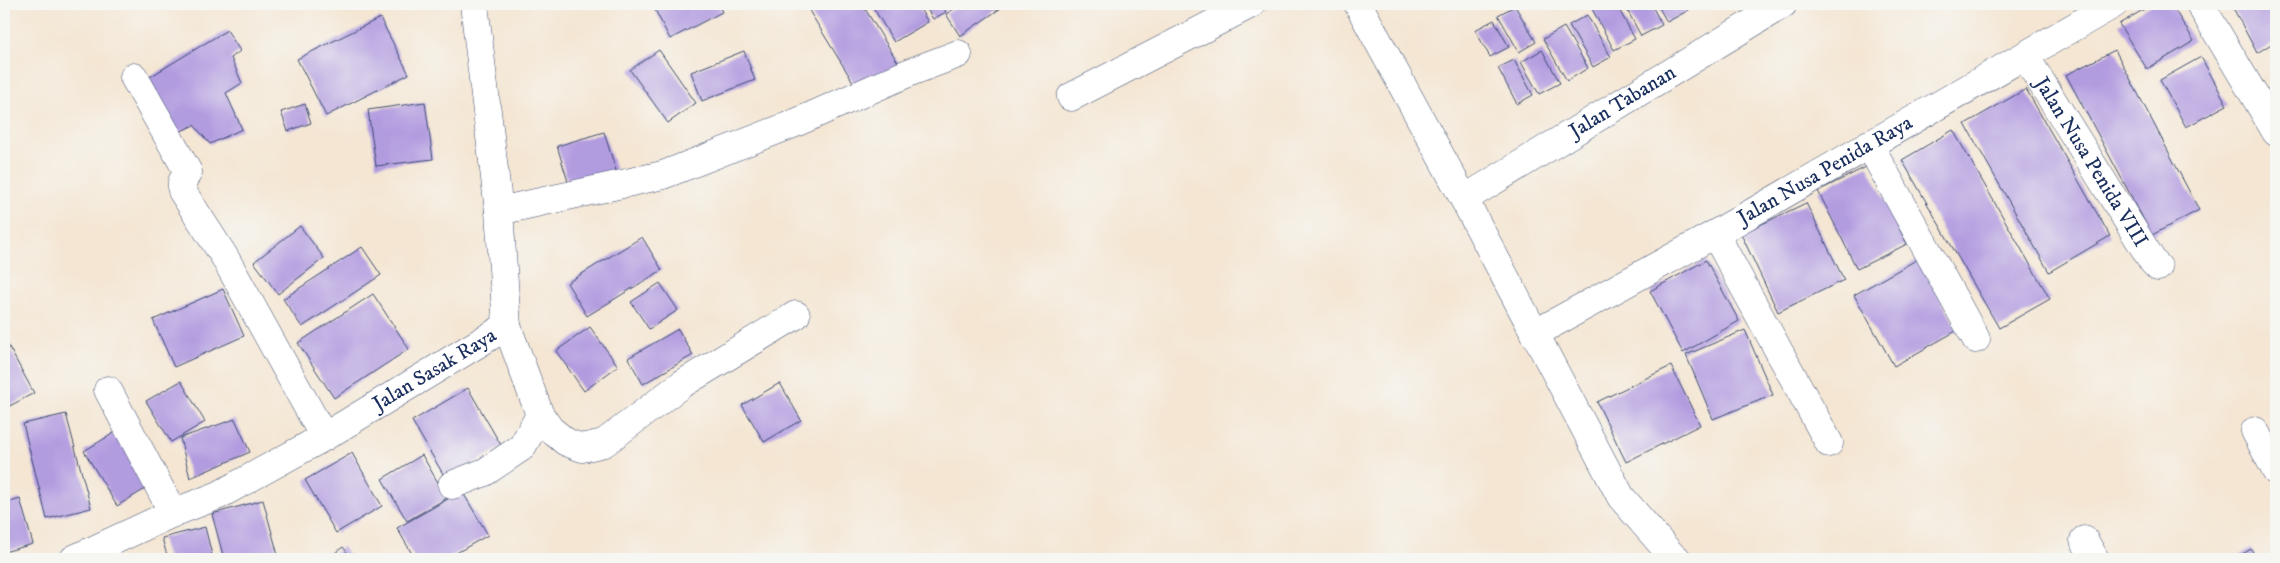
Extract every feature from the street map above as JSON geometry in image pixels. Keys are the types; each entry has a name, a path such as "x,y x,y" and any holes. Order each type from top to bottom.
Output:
{"street":[{"name":"Jalan Sasak Raya","path":"74,559 173,512 219,495 324,437 507,326 498,211 474,4"},
{"path":"1071,97 1251,4"},
{"path":"1358,4 1464,199 1621,497 1673,557 1677,559"},
{"name":"Jalan Tabanan","path":"1464,199 1782,4"},
{"name":"Jalan Nusa Penida Raya","path":"1534,334 1715,234 2114,4"},
{"path":"2200,4 2276,132"},
{"path":"498,211 663,175 793,124 908,73 958,54"},
{"name":"Jalan Nusa Penida VIII","path":"2025,56 2153,262 2158,267"},
{"path":"134,77 188,172 182,182 182,191 224,256 324,437"},
{"path":"1869,144 1976,338"},
{"path":"1715,234 1829,443"},
{"path":"507,326 540,416 550,429 566,442 582,448 594,447 604,443 682,384 796,315"},
{"path":"108,390 173,512"},
{"path":"452,485 485,472 522,447 540,416"},
{"path":"2255,431 2276,472"}],"building":[{"path":"652,4 718,4 722,12 670,39"},
{"path":"805,4 862,4 899,64 858,90"},
{"path":"871,4 917,4 928,22 894,42"},
{"path":"924,4 941,4 946,12 933,19"},
{"path":"962,4 998,4 1001,8 960,36 946,14"},
{"path":"1598,4 1616,4 1635,39 1614,50 1591,7"},
{"path":"1624,4 1651,4 1662,25 1641,36"},
{"path":"1657,4 1686,4 1689,10 1667,22"},
{"path":"2153,4 2171,4 2194,41 2147,69 2119,24"},
{"path":"2231,4 2276,4 2276,41 2257,53"},
{"path":"1515,6 1536,42 1519,52 1498,15"},
{"path":"1587,15 1611,57 1593,67 1569,25"},
{"path":"380,18 409,74 326,116 297,59"},
{"path":"1494,20 1509,47 1490,57 1475,30"},
{"path":"1564,27 1588,68 1567,81 1543,39"},
{"path":"227,30 240,51 231,58 242,83 226,93 242,129 210,144 194,125 177,133 143,81"},
{"path":"659,50 696,103 668,123 630,70"},
{"path":"1542,50 1560,83 1539,94 1521,62"},
{"path":"2115,50 2199,210 2152,235 2066,75"},
{"path":"744,51 755,80 702,101 691,72"},
{"path":"2201,57 2227,105 2186,127 2160,80"},
{"path":"1514,60 1533,95 1517,104 1498,68"},
{"path":"2026,89 2110,236 2049,272 1965,124"},
{"path":"425,102 433,159 376,166 368,110"},
{"path":"305,104 311,123 288,131 281,112"},
{"path":"1953,130 2050,299 1999,328 1902,160"},
{"path":"604,132 617,174 570,188 557,146"},
{"path":"1868,166 1907,244 1857,269 1818,191"},
{"path":"1806,203 1844,280 1778,312 1741,234"},
{"path":"300,226 324,258 278,294 254,262"},
{"path":"642,237 662,270 587,316 567,283"},
{"path":"362,247 381,275 302,327 283,299"},
{"path":"1918,259 1958,330 1894,366 1854,295"},
{"path":"1706,260 1739,321 1683,353 1650,291"},
{"path":"660,283 678,310 649,329 631,302"},
{"path":"223,289 244,336 174,367 153,320"},
{"path":"373,294 409,349 334,398 298,343"},
{"path":"590,327 618,366 584,391 556,351"},
{"path":"678,329 693,355 643,384 628,358"},
{"path":"1745,330 1773,395 1713,419 1686,355"},
{"path":"4,338 34,393 4,409"},
{"path":"1671,366 1700,425 1626,462 1597,402"},
{"path":"181,381 205,422 171,442 146,401"},
{"path":"780,383 801,420 764,442 742,405"},
{"path":"468,388 502,447 446,479 412,421"},
{"path":"66,414 91,508 47,519 23,424"},
{"path":"235,419 250,452 190,478 180,438"},
{"path":"122,428 155,483 117,506 84,451"},
{"path":"352,453 382,506 336,533 305,480"},
{"path":"422,455 447,498 407,521 382,479"},
{"path":"462,491 488,535 446,559 415,559 397,528"},
{"path":"20,499 33,544 4,552 4,504"},
{"path":"263,500 279,559 224,559 212,514"},
{"path":"205,527 213,559 168,559 162,538"},
{"path":"343,547 352,559 327,559"},
{"path":"2251,549 2257,559 2234,559"}]}
